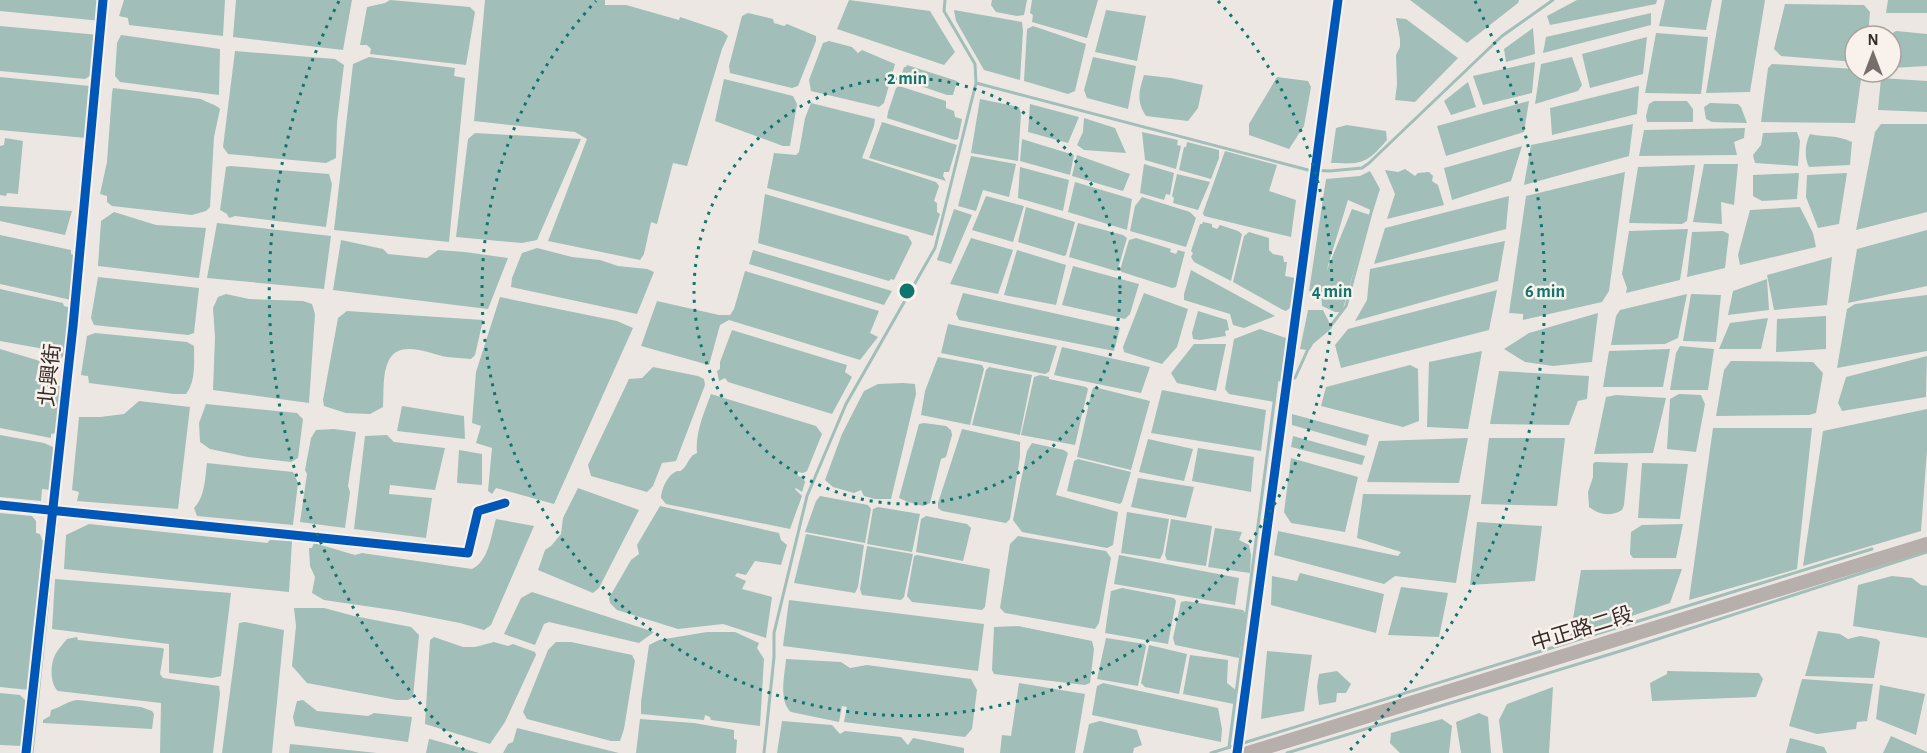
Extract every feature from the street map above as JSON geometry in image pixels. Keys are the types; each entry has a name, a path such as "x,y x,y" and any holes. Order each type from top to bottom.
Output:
{"main road":[{"name":"中正路二段","path":"1248,753 1927,544"}],"street":[{"name":"北興街","path":"26,753 73,326 103,0"},
{"path":"1238,753 1338,0"},
{"path":"0,505 468,553 478,512 505,503"}],"water":[{"path":"0,0 100,0 101,21 0,11"},
{"path":"124,0 225,0 223,36 129,25 128,18 119,16"},
{"path":"236,0 352,0 343,50 233,37"},
{"path":"390,0 470,7 475,12 466,65 370,54 371,49 367,45 360,45 367,7"},
{"path":"485,0 605,0 605,5 626,5 679,20 680,17 722,31 728,36 722,49 687,166 673,163 657,224 651,222 644,254 640,260 548,241 587,139 575,132 474,121"},
{"path":"849,0 930,11 955,52 944,65 837,29"},
{"path":"992,0 1027,0 1024,15 996,12 991,5"},
{"path":"1032,0 1098,0 1087,38 1032,22 1033,15 1030,13"},
{"path":"1410,0 1519,0 1467,43"},
{"path":"1577,0 1657,0 1656,4 1550,25 1547,16"},
{"path":"1665,0 1712,0 1706,30 1659,26"},
{"path":"1722,0 1765,0 1750,92 1706,93"},
{"path":"1888,0 1927,0 1927,13 1886,13"},
{"path":"1785,4 1864,5 1870,12 1869,24 1843,24 1843,61 1781,56 1774,49"},
{"path":"954,10 1022,22 1020,80 984,70 956,21"},
{"path":"1106,10 1146,16 1137,61 1095,52"},
{"path":"748,13 773,19 774,23 784,26 787,24 816,36 798,86 792,88 730,73 729,66 742,16"},
{"path":"1651,13 1651,25 1543,53 1546,37"},
{"path":"1396,18 1406,19 1458,58 1415,102 1395,100 1396,55 1400,47"},
{"path":"0,26 99,35 94,73 85,79 0,71"},
{"path":"1033,26 1086,44 1075,91 1068,94 1024,81 1027,29"},
{"path":"1533,28 1535,54 1506,62 1504,49"},
{"path":"1903,32 1927,34 1927,66 1903,67"},
{"path":"1656,33 1708,37 1701,94 1645,93"},
{"path":"121,35 220,49 219,95 120,82 115,76 117,43"},
{"path":"1647,37 1643,74 1590,88 1582,54"},
{"path":"829,41 852,47 858,53 862,50 895,64 884,103 879,107 811,91 809,80 823,43"},
{"path":"235,51 335,59 344,65 337,122 336,158 326,163 228,154 223,147"},
{"path":"369,57 455,68 454,76 465,78 449,242 334,230 353,64"},
{"path":"1093,57 1136,66 1128,109 1087,98 1084,90"},
{"path":"1572,57 1582,85 1578,91 1535,104 1541,64"},
{"path":"1535,62 1532,93 1483,105 1473,76"},
{"path":"1772,64 1843,68 1843,84 1860,84 1855,123 1761,122 1768,68"},
{"path":"907,65 957,81 953,95 900,79"},
{"path":"1144,75 1203,85 1198,108 1188,121 1146,116 1139,96"},
{"path":"0,77 90,86 90,93 93,94 86,138 0,130"},
{"path":"1277,77 1308,81 1311,87 1304,126 1289,149 1249,135 1249,124"},
{"path":"724,79 793,96 797,104 790,146 783,146 715,121"},
{"path":"1903,79 1927,81 1927,112 1878,110 1880,84 1903,84"},
{"path":"1468,82 1476,107 1451,115 1444,101"},
{"path":"899,86 946,101 946,108 954,111 955,117 962,119 958,139 955,140 887,118 896,88"},
{"path":"1639,86 1637,114 1552,135 1550,108"},
{"path":"113,88 201,99 220,109 214,137 210,207 206,211 192,215 112,206 107,202 107,196 100,194 107,162"},
{"path":"980,99 1019,107 1021,114 1018,161 971,153"},
{"path":"1529,101 1524,132 1446,156 1437,126"},
{"path":"1654,101 1687,101 1693,109 1693,122 1647,122 1649,104"},
{"path":"811,103 875,119 862,158 936,182 939,186 934,201 937,203 937,212 940,214 933,236 767,188 774,153 796,155 799,152 805,118"},
{"path":"1710,103 1738,104 1747,123 1712,122 1706,119 1704,107"},
{"path":"1030,104 1079,117 1068,143 1028,132"},
{"path":"1084,118 1115,128 1126,153 1084,150 1077,145 1083,132"},
{"path":"882,122 957,145 949,172 944,172 943,176 946,181 869,158"},
{"path":"1633,124 1629,156 1524,185 1531,145"},
{"path":"1881,124 1927,124 1927,212 1856,230 1875,132"},
{"path":"1347,125 1386,131 1387,140 1368,159 1356,163 1331,163 1336,128"},
{"path":"1745,128 1744,138 1734,142 1737,155 1639,156 1644,130"},
{"path":"1142,132 1178,140 1177,145 1181,146 1176,169 1145,160"},
{"path":"1797,132 1800,141 1798,166 1755,163 1753,155 1761,145 1763,133"},
{"path":"475,133 581,139 537,240 522,243 456,237 468,139"},
{"path":"1810,134 1841,138 1852,142 1850,165 1809,167 1806,150"},
{"path":"5,138 23,141 18,194 7,193 6,196 0,195 0,146 4,145"},
{"path":"1022,139 1074,155 1070,175 1020,161"},
{"path":"1187,142 1219,150 1219,158 1211,179 1179,170"},
{"path":"1522,146 1511,181 1452,200 1444,168"},
{"path":"1225,151 1277,165 1269,191 1296,200 1291,237 1204,216 1203,213"},
{"path":"1077,155 1130,174 1123,191 1072,176"},
{"path":"971,156 1016,164 1009,197 983,190 976,211 958,206"},
{"path":"1144,164 1174,173 1170,195 1166,194 1164,200 1140,193"},
{"path":"1704,164 1738,164 1734,205 1721,202 1722,224 1693,222"},
{"path":"1695,165 1687,221 1682,224 1629,223 1638,167"},
{"path":"226,167 329,174 332,184 326,227 235,216 229,218 220,210"},
{"path":"1020,167 1069,180 1063,211 1018,198"},
{"path":"1405,169 1415,176 1418,173 1429,172 1433,176 1432,181 1438,185 1444,205 1387,219 1395,194 1385,170 1398,172"},
{"path":"1370,171 1380,189 1373,211 1348,200 1326,272 1352,209 1370,215 1342,312 1335,312 1322,306 1321,293 1309,291 1326,179 1360,176"},
{"path":"1625,172 1609,291 1602,302 1523,320 1523,314 1509,313 1526,196"},
{"path":"1799,173 1797,199 1762,201 1753,196 1753,175"},
{"path":"1847,173 1839,224 1818,228 1806,197 1807,175"},
{"path":"1177,174 1210,182 1198,210 1173,203 1172,196"},
{"path":"1075,182 1132,199 1127,230 1068,212"},
{"path":"765,194 908,236 912,243 894,280 889,281 758,243"},
{"path":"986,196 1024,206 1013,242 972,230"},
{"path":"1509,196 1506,229 1374,264 1385,228"},
{"path":"1142,197 1190,212 1196,218 1186,247 1130,231 1135,206"},
{"path":"0,206 72,211 65,235 0,221"},
{"path":"1026,207 1075,222 1066,255 1018,242"},
{"path":"1800,207 1813,233 1816,247 1740,265 1738,255 1750,210"},
{"path":"954,209 972,215 951,264 937,260"},
{"path":"114,212 156,225 206,228 199,278 98,266 101,221"},
{"path":"1203,222 1212,224 1212,227 1217,229 1220,225 1242,234 1231,281 1194,262 1191,257 1200,224"},
{"path":"217,223 331,236 324,289 207,278"},
{"path":"1078,223 1127,238 1116,271 1069,257"},
{"path":"1688,229 1680,280 1626,293 1627,288 1622,274 1629,231"},
{"path":"1927,230 1927,286 1848,303 1857,249"},
{"path":"1723,231 1729,234 1725,268 1687,277 1692,232"},
{"path":"1249,232 1269,238 1269,250 1273,254 1283,256 1284,262 1287,262 1285,276 1295,278 1290,308 1286,311 1233,282 1244,236"},
{"path":"0,235 71,250 71,254 76,256 71,300 0,284"},
{"path":"971,238 1013,250 998,294 950,284"},
{"path":"1136,238 1171,249 1170,252 1176,254 1178,250 1185,252 1176,287 1172,288 1120,270 1129,240"},
{"path":"341,240 383,249 388,254 427,258 438,250 508,258 488,309 333,290"},
{"path":"1505,241 1498,281 1355,321 1367,300 1370,269"},
{"path":"537,248 654,272 637,314 511,287 512,278 522,253"},
{"path":"753,250 892,291 884,305 749,264"},
{"path":"1017,250 1066,265 1056,305 1004,295"},
{"path":"1832,257 1827,305 1774,310 1767,275"},
{"path":"1073,266 1139,284 1130,314 1125,319 1062,305"},
{"path":"1191,270 1275,316 1244,328 1233,325 1230,314 1184,300"},
{"path":"745,271 879,311 870,333 878,337 860,360 729,320 720,325 709,365 641,346 657,301 719,315 730,315 734,309"},
{"path":"98,277 199,288 194,333 188,335 94,325 91,318"},
{"path":"1767,279 1769,310 1728,315 1733,291"},
{"path":"0,289 63,303 64,306 71,308 64,355 61,358 44,355 44,349 0,341"},
{"path":"1497,290 1489,330 1341,368 1335,345 1348,329"},
{"path":"963,293 1120,328 1114,351 959,320 956,314"},
{"path":"1144,293 1188,309 1177,347 1162,364 1124,352 1123,347"},
{"path":"226,294 249,299 303,301 312,304 315,314 309,403 213,390 215,337 213,308 218,297"},
{"path":"1687,294 1678,338 1665,344 1611,345 1616,316 1620,310"},
{"path":"1691,294 1721,295 1716,342 1683,341"},
{"path":"1927,295 1927,351 1837,368 1847,309 1855,304"},
{"path":"500,297 617,321 633,328 554,504 496,488 492,494 488,491 492,448 476,443 481,426 472,423 476,372"},
{"path":"1308,310 1323,310 1332,328 1306,350 1300,349"},
{"path":"347,311 483,320 475,355 471,359 447,357 416,350 400,350 394,354 387,365 384,377 383,407 370,414 346,413 324,406 323,400 338,318"},
{"path":"1198,311 1227,320 1229,330 1225,331 1226,336 1193,339 1192,333"},
{"path":"1598,313 1592,362 1553,366 1525,362 1504,349 1529,333"},
{"path":"1826,316 1826,349 1776,352 1777,319"},
{"path":"1768,318 1761,349 1719,349 1730,323"},
{"path":"948,324 1057,346 1049,372 1045,374 941,353"},
{"path":"1260,329 1286,338 1281,378 1276,380 1275,402 1229,394 1225,389 1234,339"},
{"path":"732,330 847,365 845,372 852,377 832,414 728,382 725,378 719,381 717,371 720,369 720,362"},
{"path":"95,333 187,342 194,346 193,377 186,394 89,383 88,376 81,375 87,336"},
{"path":"1194,344 1226,344 1216,391 1177,383 1171,373"},
{"path":"1680,346 1714,349 1708,390 1670,390 1676,353"},
{"path":"1062,347 1150,367 1141,393 1054,375"},
{"path":"0,349 40,361 35,381 59,385 61,389 56,433 51,434 51,438 0,428"},
{"path":"1670,349 1663,387 1603,387 1609,351"},
{"path":"1482,351 1468,429 1427,427 1429,362"},
{"path":"1927,356 1926,397 1842,411 1838,403 1846,377"},
{"path":"938,357 982,365 984,369 970,425 921,415 925,391"},
{"path":"1731,361 1813,362 1823,373 1816,413 1716,416 1724,370"},
{"path":"1410,365 1418,369 1419,421 1403,427 1321,406 1326,387"},
{"path":"653,367 704,379 705,385 676,461 662,463 653,486 647,492 591,476 588,465 629,379 642,378"},
{"path":"989,367 1032,375 1020,435 972,425 986,370"},
{"path":"1499,371 1589,376 1587,399 1578,401 1569,425 1490,424"},
{"path":"1040,375 1088,389 1075,445 1021,435 1034,377"},
{"path":"878,384 915,384 916,394 891,499 875,499 864,496 861,490 854,493 833,487 825,480 842,434 864,391"},
{"path":"1094,387 1150,401 1131,470 1077,457"},
{"path":"1162,390 1266,410 1261,451 1151,433"},
{"path":"711,394 816,426 822,434 807,471 798,472 798,476 803,477 805,482 802,492 795,489 802,496 790,529 666,504 661,498 663,487 669,477 682,470 691,457 697,453 699,431"},
{"path":"1679,394 1701,395 1705,404 1696,452 1667,449 1670,399"},
{"path":"1616,395 1666,398 1653,453 1594,454 1606,397"},
{"path":"139,401 190,407 178,509 77,501 79,492 72,490 79,417 124,414"},
{"path":"206,404 297,413 303,419 298,458 291,462 248,457 210,449 200,442 199,423"},
{"path":"402,406 464,416 465,439 397,431"},
{"path":"1927,409 1927,450 1921,531 1803,566 1823,431"},
{"path":"1292,414 1369,435 1366,446 1292,425"},
{"path":"919,424 946,426 951,430 952,435 946,457 941,459 930,503 923,506 899,498"},
{"path":"1713,428 1812,428 1797,569 1689,600"},
{"path":"334,429 356,432 348,486 350,492 345,528 300,522 311,438 316,430"},
{"path":"962,429 1020,442 1020,457 1010,519 1006,523 942,511 938,508"},
{"path":"0,435 44,443 55,448 50,490 42,489 41,501 0,497"},
{"path":"387,435 394,442 445,448 435,490 390,485 389,494 432,498 426,538 354,529 365,436"},
{"path":"1293,436 1365,456 1362,465 1291,447"},
{"path":"1468,438 1459,483 1367,482 1379,441"},
{"path":"1489,438 1565,438 1557,506 1481,504"},
{"path":"1148,439 1193,449 1184,481 1139,472"},
{"path":"1032,443 1064,450 1068,453 1056,495 1118,512 1113,545 1107,548 1022,532 1013,520 1027,451"},
{"path":"1198,448 1254,457 1251,492 1192,481"},
{"path":"459,450 482,454 482,485 457,483"},
{"path":"1291,458 1358,477 1345,532 1291,523 1284,512"},
{"path":"1078,459 1131,472 1120,504 1067,491 1074,461"},
{"path":"1595,462 1628,463 1622,510 1613,514 1605,514 1589,507 1588,492"},
{"path":"207,463 293,472 298,483 293,525 197,516 194,508 202,493"},
{"path":"1642,463 1688,464 1680,519 1638,518"},
{"path":"1138,478 1194,487 1186,518 1131,507"},
{"path":"578,488 639,510 599,588 593,593 538,570 545,550 561,534 563,518"},
{"path":"1363,494 1471,495 1456,583 1395,576 1384,584 1274,555 1278,531 1398,556 1401,552 1357,538"},
{"path":"820,496 868,505 871,509 865,543 805,532"},
{"path":"660,506 779,533 781,540 787,545 781,565 755,561 746,575 737,573 735,576 746,581 742,589 772,597 766,638 723,624 678,629 617,610 610,603 609,598 631,560 639,554 637,545"},
{"path":"878,507 920,514 912,552 867,544 873,509"},
{"path":"1127,512 1169,519 1160,559 1121,553"},
{"path":"0,513 32,516 36,521 36,533 40,534 42,540 46,542 29,690 0,687"},
{"path":"926,516 967,524 971,528 963,561 916,552 921,519"},
{"path":"496,519 534,526 491,625 484,630 399,611 324,600 312,593 315,577 310,566 309,548 312,548 314,543 355,555 362,553 472,569 486,554"},
{"path":"1171,519 1212,526 1206,566 1167,560 1165,555"},
{"path":"1477,522 1542,526 1535,581 1470,585"},
{"path":"89,524 267,543 270,540 292,541 289,592 64,569 66,535"},
{"path":"1683,524 1676,558 1633,558 1630,554 1631,532 1642,525"},
{"path":"1215,528 1242,532 1239,540 1249,545 1250,573 1208,567"},
{"path":"806,534 864,545 858,587 855,593 794,583"},
{"path":"1018,536 1106,551 1111,558 1099,623 1095,629 1005,613 1000,608 1010,544"},
{"path":"867,546 913,554 904,597 901,600 862,595 860,589"},
{"path":"1119,555 1239,578 1235,605 1114,584"},
{"path":"914,556 990,569 985,607 982,610 912,602 907,596"},
{"path":"1682,569 1670,603 1570,637 1581,570"},
{"path":"1300,573 1384,594 1376,633 1271,605 1272,576 1297,581"},
{"path":"1892,576 1912,578 1921,585 1927,586 1927,638 1853,626 1858,585"},
{"path":"55,579 231,593 221,676 212,678 169,673 169,644 52,629"},
{"path":"1401,587 1448,593 1439,637 1388,635"},
{"path":"1122,588 1174,598 1176,601 1168,644 1105,633 1111,591"},
{"path":"532,592 654,632 639,643 549,622 544,624 535,645 504,634 521,598"},
{"path":"789,600 984,624 978,671 783,646"},
{"path":"1181,602 1243,610 1246,614 1239,658 1175,645 1173,638"},
{"path":"294,608 324,608 411,627 419,635 413,697 408,700 397,700 307,683 292,666 296,626"},
{"path":"245,622 284,630 272,753 222,753 239,623"},
{"path":"1018,626 1092,641 1094,649 1090,683 1085,685 994,674 992,670 994,627"},
{"path":"1818,631 1840,634 1848,639 1860,636 1877,639 1880,642 1874,678 1805,676"},
{"path":"707,632 735,632 759,643 757,648 764,659 760,726 711,720 705,715 704,720 641,714 649,645 659,640"},
{"path":"77,637 78,640 162,648 164,649 160,674 163,678 219,686 213,753 160,753 161,703 58,691 52,679 53,659 67,639"},
{"path":"434,637 463,647 475,647 494,642 508,646 513,644 535,652 536,655 505,722 490,744 425,724 430,640"},
{"path":"1106,638 1145,644 1138,686 1097,679"},
{"path":"556,642 571,642 632,655 635,661 620,741 611,741 527,719 523,712 548,650"},
{"path":"1149,645 1187,654 1179,694 1145,687 1141,683"},
{"path":"1267,651 1312,655 1304,711 1261,719"},
{"path":"1190,655 1228,660 1227,683 1237,691 1234,704 1183,694"},
{"path":"786,659 841,662 850,668 867,665 971,679 977,690 972,729 965,737 844,722 847,707 842,706 839,722 791,712 783,694"},
{"path":"1337,671 1351,684 1346,693 1337,693 1336,702 1319,705 1317,687 1319,674"},
{"path":"1667,671 1759,673 1763,679 1756,697 1652,701 1650,683 1667,674"},
{"path":"1802,679 1873,684 1867,721 1857,722 1856,729 1817,734 1789,726"},
{"path":"1019,683 1085,694 1075,753 1000,753 1002,735 1011,736"},
{"path":"1103,683 1218,708 1222,729 1221,742 1092,715 1097,686"},
{"path":"1880,685 1925,694 1916,735 1876,719"},
{"path":"1553,687 1549,753 1503,753 1499,720 1507,704"},
{"path":"0,693 20,695 27,702 22,746 0,745"},
{"path":"78,700 141,707 152,711 154,714 152,729 43,723 43,720 50,716 51,710"},
{"path":"303,700 317,711 412,717 408,742 295,726 293,717 297,701"},
{"path":"1479,713 1488,717 1491,753 1461,753 1456,722"},
{"path":"640,719 694,723 734,730 734,739 737,740 736,753 636,753"},
{"path":"1442,719 1452,726 1449,753 1400,753 1390,743 1391,733"},
{"path":"782,721 832,725 840,734 845,731 901,737 908,745 913,738 964,748 964,753 777,753"},
{"path":"1100,721 1137,730 1142,745 1134,748 1133,753 1083,753 1089,724"},
{"path":"517,728 619,753 503,753 508,744 513,742"},
{"path":"1891,736 1927,752 1927,753 1883,753"},
{"path":"1790,738 1824,747 1827,753 1786,753"},
{"path":"430,739 479,753 426,753"},
{"path":"290,744 377,753 289,753"}],"waterway":[{"path":"764,753 774,657 774,633 807,496 846,404 935,248 976,83 975,64 944,11 945,0"},
{"path":"976,83 1308,170 1330,171 1362,168 1502,36 1553,0"},
{"path":"1329,328 1346,306 1372,209"},
{"path":"1290,378 1295,378 1311,345"},
{"path":"1229,747 1277,380 1284,379"},
{"path":"32,753 57,514"},
{"path":"1211,753 1872,549"},
{"path":"1287,753 1627,649 1927,552"}],"cycle path":[{"path":"26,753 73,326 103,0"},
{"path":"1237,753 1338,0"},
{"path":"0,505 468,553 478,511 505,503"}]}
